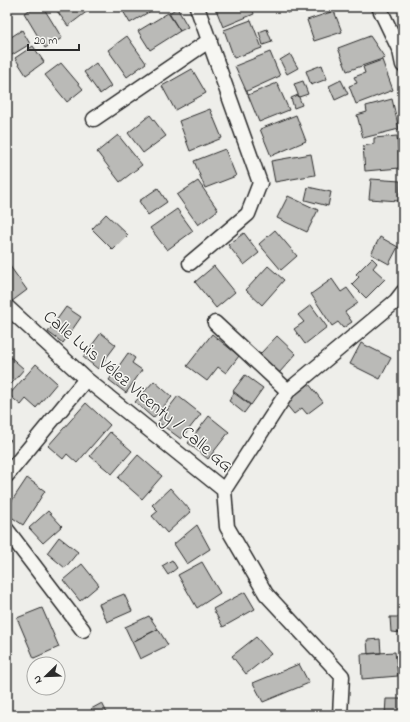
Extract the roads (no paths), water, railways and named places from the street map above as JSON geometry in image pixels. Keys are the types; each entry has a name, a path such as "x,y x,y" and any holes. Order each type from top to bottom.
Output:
{"street":[{"path":"190,263 248,214 260,183 197,7"},
{"path":"378,7 400,51 403,65"},
{"path":"94,119 210,40"},
{"path":"340,715 342,676 266,594 227,527 224,490 288,391 396,301 403,292"},
{"name":"Calle Luis Vélez Vicenty / Calle GG","path":"7,307 86,379 224,490"},
{"path":"214,323 288,391"},
{"path":"7,475 86,379"},
{"path":"7,530 83,630"}]}
